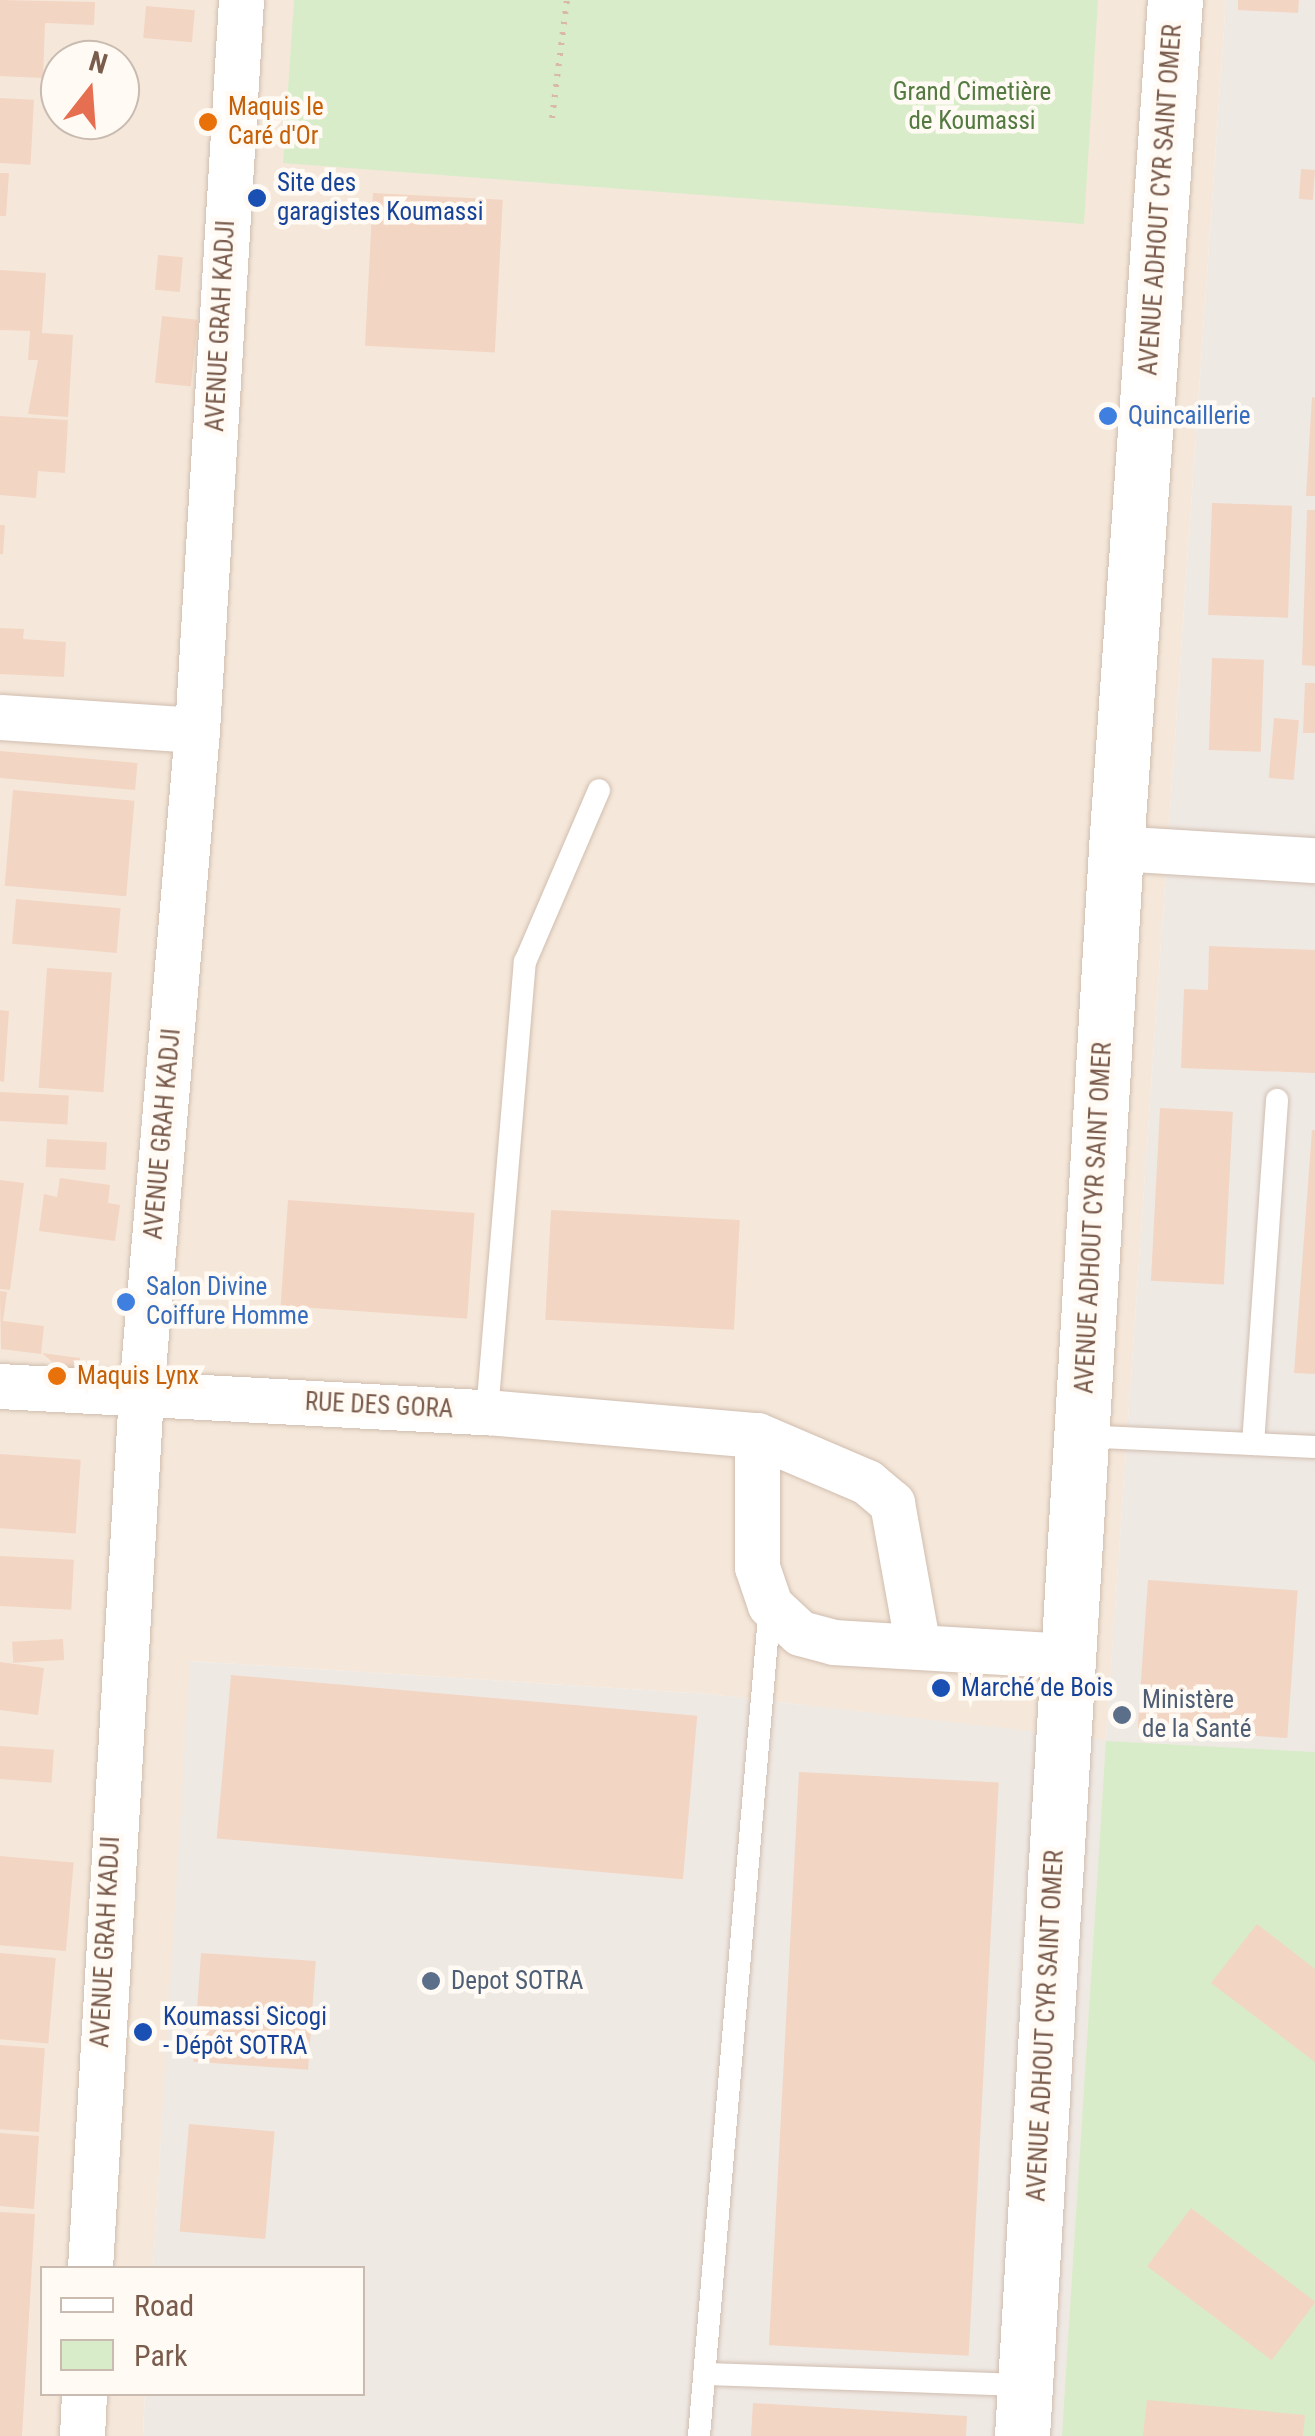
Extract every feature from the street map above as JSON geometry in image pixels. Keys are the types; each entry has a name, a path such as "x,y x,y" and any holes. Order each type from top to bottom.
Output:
{"street":[{"name":"AVENUE GRAH KADJI","path":"90,2266 141,1392 197,730 241,0"},
{"name":"AVENUE ADHOUT CYR SAINT OMER","path":"1024,2410 1116,848 1174,0"},
{"path":"0,717 197,730"},
{"path":"1116,848 1315,860"},
{"name":"RUE DES GORA","path":"0,1386 488,1412 757,1435 867,1482 892,1504 916,1642"},
{"path":"757,1435 752,1538 770,1605 800,1632 834,1642 916,1642 1067,1656"},
{"path":"82,2436 84,2396"}],"lane":[{"path":"488,1412 525,962 599,790"},
{"path":"1253,1444 1278,1100"},
{"path":"1080,1436 1315,1448"},
{"path":"699,2436 770,1605"},
{"path":"704,2374 1024,2410"}],"path":[{"path":"552,118 566,0"}],"shaded area":[{"path":"0,0 1226,0 1106,1741 709,1694 191,1661 153,2266 40,2266 40,2396 145,2396 143,2436 0,2436"},
{"path":"1226,0 1315,0 1315,2436 143,2436 145,2396 365,2396 365,2266 153,2266 190,1661 709,1694 1106,1740"}],"green space":[{"name":"Grand Cimetière de Koumassi","path":"294,0 1098,0 1084,224 283,163"},
{"path":"1106,1741 1315,1752 1315,2436 1062,2436"}],"building":[{"path":"0,0 95,2 94,25 45,23 44,40 40,40 40,78 0,76"},
{"path":"1238,0 1299,0 1298,13 1238,10"},
{"path":"146,6 195,10 192,42 143,38"},
{"path":"0,98 34,100 31,165 0,163"},
{"path":"1301,169 1315,170 1313,200 1299,199"},
{"path":"0,173 9,173 6,216 0,216"},
{"path":"373,193 503,200 495,353 365,346"},
{"path":"158,255 183,257 180,292 155,290"},
{"path":"0,270 46,273 42,333 73,335 68,417 28,414 38,360 28,360 30,331 0,330"},
{"path":"162,316 198,320 191,386 155,383"},
{"path":"1312,397 1315,496 1306,496"},
{"path":"0,416 68,420 65,473 38,471 36,498 0,495"},
{"path":"1212,503 1292,506 1288,618 1208,615"},
{"path":"1307,510 1315,510 1315,666 1302,665"},
{"path":"0,525 5,525 3,554 0,554"},
{"path":"0,628 24,629 23,639 66,642 64,677 0,674"},
{"path":"1212,658 1264,660 1261,752 1209,750"},
{"path":"1305,683 1315,683 1315,733 1303,733"},
{"path":"1274,718 1299,720 1294,780 1269,778"},
{"path":"0,751 137,763 135,790 0,778"},
{"path":"13,790 135,801 126,896 5,886"},
{"path":"16,899 121,908 117,953 12,944"},
{"path":"1209,946 1315,950 1315,1073 1181,1068 1184,989 1208,990"},
{"path":"47,968 112,973 103,1092 39,1088"},
{"path":"0,1010 9,1011 4,1082 0,1081"},
{"path":"0,1092 69,1096 67,1125 0,1121"},
{"path":"1160,1108 1233,1112 1224,1285 1151,1281"},
{"path":"1315,1130 1315,1374 1294,1373"},
{"path":"47,1139 107,1142 105,1170 46,1167"},
{"path":"60,1178 110,1185 108,1203 120,1205 115,1241 39,1231 44,1194 57,1197"},
{"path":"0,1180 24,1183 10,1290 0,1289"},
{"path":"288,1200 475,1213 467,1319 281,1306"},
{"path":"551,1210 740,1220 734,1330 545,1320"},
{"path":"0,1291 7,1292 3,1321 44,1326 41,1354 1,1349"},
{"path":"42,1353 80,1358 76,1383"},
{"path":"0,1454 81,1460 76,1533 0,1528"},
{"path":"0,1556 74,1560 71,1610 0,1606"},
{"path":"1148,1580 1298,1590 1287,1738 1138,1728"},
{"path":"63,1639 64,1660 13,1663 12,1642"},
{"path":"0,1662 44,1668 38,1715 0,1710"},
{"path":"231,1675 697,1716 683,1879 217,1838"},
{"path":"0,1746 54,1750 52,1783 0,1779"},
{"path":"799,1772 999,1782 969,2356 769,2345"},
{"path":"0,1856 74,1862 66,1951 0,1945"},
{"path":"1257,1924 1315,1969 1315,2062 1211,1983"},
{"path":"0,1953 56,1958 48,2044 0,2039"},
{"path":"201,1953 316,1961 308,2070 193,2062"},
{"path":"0,2045 45,2048 39,2132 0,2129"},
{"path":"189,2124 275,2131 265,2239 180,2232"},
{"path":"0,2133 39,2136 34,2209 0,2206"},
{"path":"1191,2208 1315,2301 1272,2360 1147,2266"},
{"path":"0,2212 35,2214 22,2436 0,2436"},
{"path":"1147,2400 1305,2415 1303,2436 1143,2436"},
{"path":"753,2403 967,2416 966,2436 751,2436"}],"place":[{"name":"Maquis le Caré d'Or","path":"208,122"},
{"name":"Site des garagistes Koumassi","path":"257,198"},
{"name":"Quincaillerie","path":"1108,416"},
{"name":"Salon Divine Coiffure Homme","path":"126,1302"},
{"name":"Maquis Lynx","path":"57,1376"},
{"name":"Marché de Bois","path":"941,1688"},
{"name":"Ministère de la Santé","path":"1122,1715"},
{"name":"Depot SOTRA","path":"431,1981"},
{"name":"Koumassi Sicogi - Dépôt SOTRA","path":"143,2032"}]}
